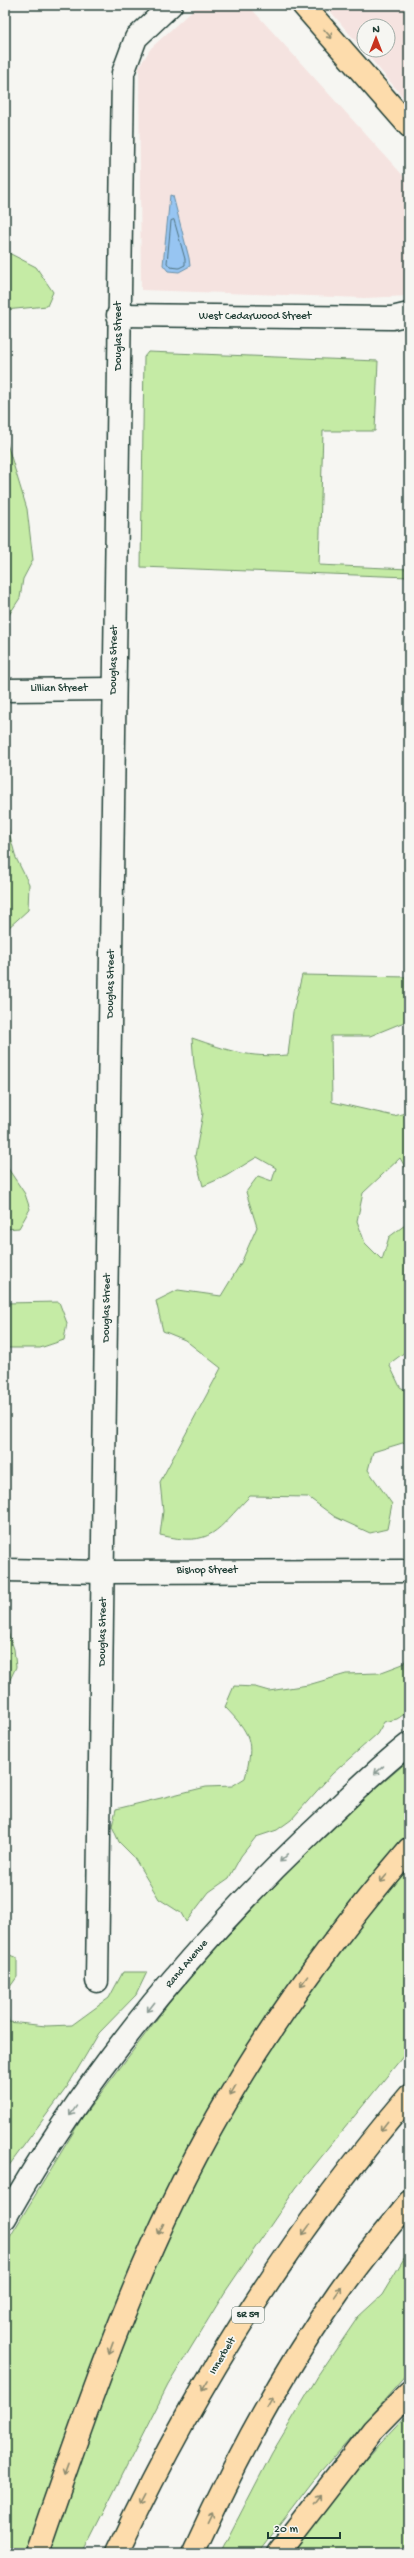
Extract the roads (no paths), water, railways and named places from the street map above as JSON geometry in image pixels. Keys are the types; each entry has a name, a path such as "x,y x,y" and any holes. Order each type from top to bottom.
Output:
{"main road":[{"path":"303,5 409,126"},
{"path":"37,2553 124,2313 178,2193 216,2119 284,2009 337,1935 409,1849"},
{"name":"Innerbelt","path":"117,2553 189,2412 247,2316 297,2241 409,2096"},
{"path":"193,2553 250,2438 303,2346 338,2293 409,2202"},
{"path":"278,2553 373,2430 409,2393"}],"street":[{"name":"Douglas Street","path":"97,1981 104,1572 118,315 123,73 136,38 171,5"},
{"name":"West Cedarwood Street","path":"118,315 403,319"},
{"name":"Lillian Street","path":"5,690 114,689"},
{"name":"Bishop Street","path":"5,1570 104,1572 409,1571"},
{"name":"Rand Avenue","path":"5,2218 53,2141 105,2066 176,1976 226,1918 274,1868 352,1794 409,1744"}],"water":[{"path":"170,195 173,196 190,266 179,272 168,271 163,265"}]}
